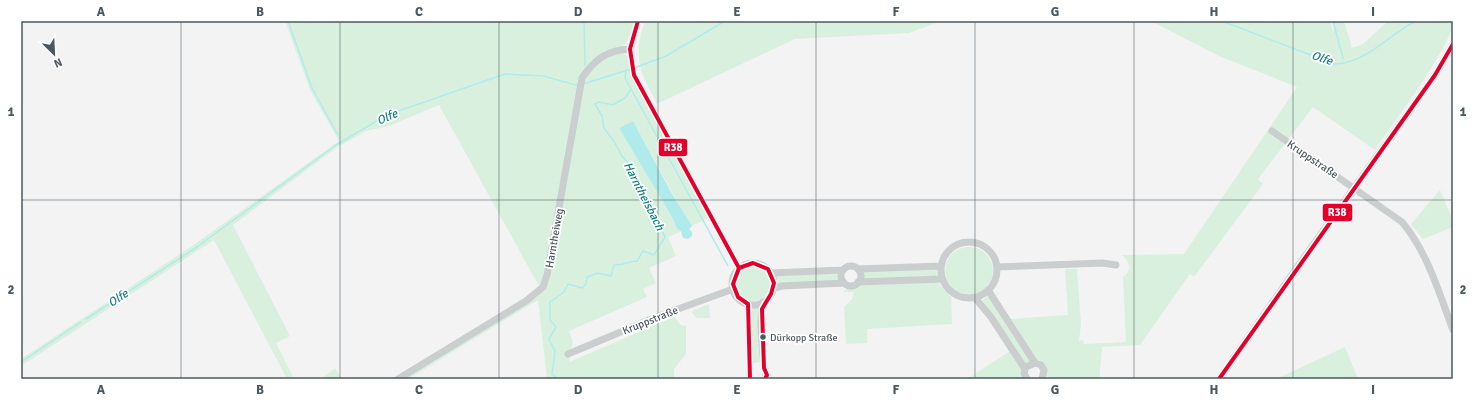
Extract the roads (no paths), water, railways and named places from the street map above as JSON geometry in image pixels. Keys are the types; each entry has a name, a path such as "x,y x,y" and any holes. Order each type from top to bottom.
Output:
{"street":[{"path":"638,21 630,49 634,75 741,267"},
{"path":"1219,379 1435,76 1453,44"},
{"name":"Harntheiweg","path":"398,379 526,301 543,287 547,275 582,85 582,78 597,59 609,52 630,49"},
{"name":"Kruppstraße","path":"1272,131 1391,213 1414,236 1427,263 1453,330"},
{"path":"967,242 977,244 987,249 993,257 997,267 994,282 988,290 975,298 965,298 954,294 947,288 942,279 941,266 945,256 952,248 967,242"},
{"path":"997,267 1103,262 1116,265"},
{"path":"753,263 760,264 771,273 774,281 774,288 772,294 763,302 748,304 738,298 733,289 735,274 741,267 753,263"},
{"path":"771,273 843,270 849,266 858,269 941,266"},
{"path":"858,269 860,276 858,282"},
{"path":"843,270 841,276 844,283"},
{"path":"774,288 782,286 844,283 852,285 858,282 942,279"},
{"name":"Kruppstraße","path":"568,354 659,316 733,289"},
{"path":"988,290 1035,363 1043,367 1044,378"},
{"path":"975,298 991,317 1025,370 1026,379"},
{"path":"763,302 765,379"},
{"path":"748,304 751,368 749,375 750,379"},
{"path":"1025,370 1028,365 1035,363"},
{"path":"751,368 757,366 764,368"}],"water":[{"path":"633,121 671,192 692,226 689,229 692,232 692,236 688,239 683,238 681,231 677,229 672,217 619,128"}],"waterway":[{"path":"288,21 312,88 338,135"},
{"path":"584,21 585,65"},
{"name":"Olfe","path":"634,68 666,56 725,21"},
{"name":"Olfe","path":"1222,21 1334,64 1346,63 1367,54 1416,21"},
{"path":"1333,21 1343,58"},
{"name":"Olfe","path":"583,84 631,69"},
{"name":"Harntheisbach","path":"558,379 552,374 555,351 549,339 556,327 550,320 550,302 564,292 568,284 582,288 586,284 587,277 598,273 611,276 614,265 637,261 643,251 654,255 665,237 652,208 646,202 641,189 637,186 629,164 604,128 602,116 595,104 599,102 613,105 625,98 631,89 625,78 626,71"},
{"name":"Olfe","path":"86,319 194,249 336,145 387,115 505,74 544,76 579,85"},
{"path":"631,89 728,266"},
{"name":"Olfe","path":"21,362 81,322"}],"place":[{"name":"Dürkopp Straße","path":"763,337"}]}
